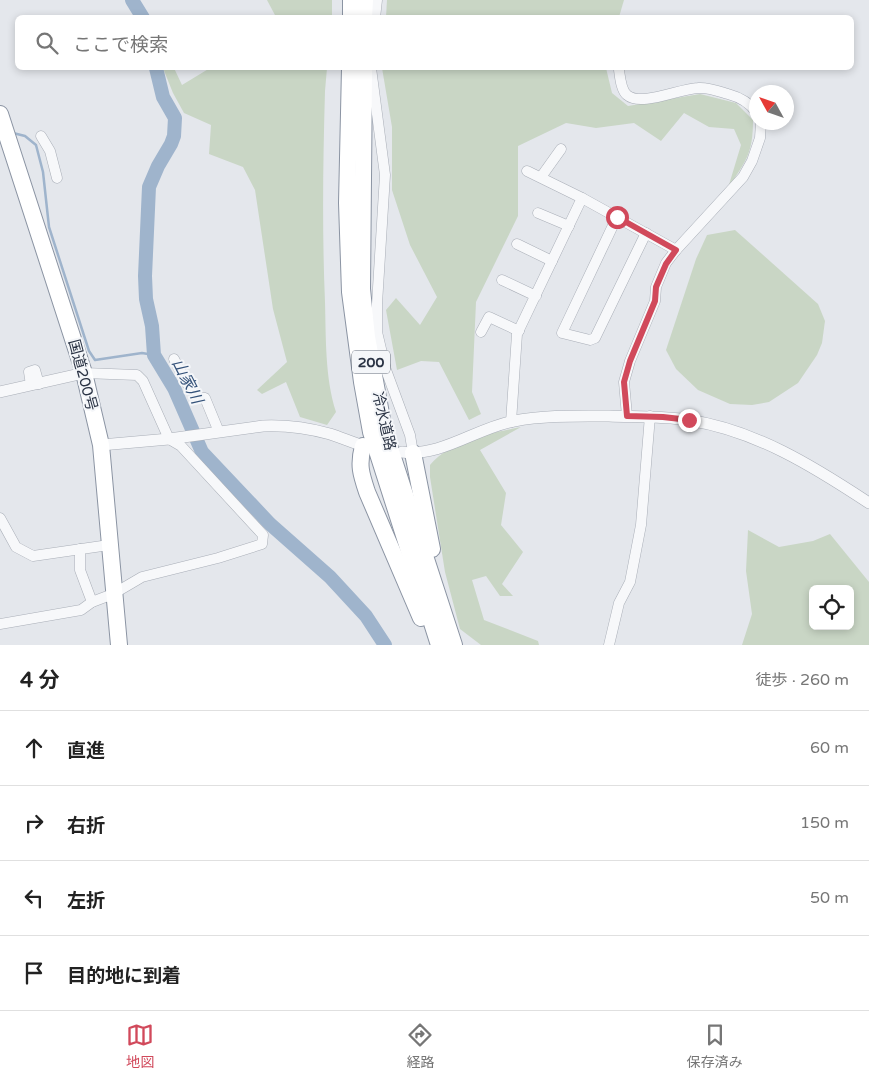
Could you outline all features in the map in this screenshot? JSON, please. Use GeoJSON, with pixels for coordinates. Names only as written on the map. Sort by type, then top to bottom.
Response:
{"type":"FeatureCollection","features":[{"type":"Feature","properties":{"kind":"highway"},"geometry":{"type":"LineString","coordinates":[[351,0],[351,15]]}},
{"type":"Feature","properties":{"kind":"highway"},"geometry":{"type":"LineString","coordinates":[[364,15],[365,0]]}},
{"type":"Feature","properties":{"kind":"highway","name":"冷水道路"},"geometry":{"type":"LineString","coordinates":[[350,70],[347,203],[350,292],[362,382],[371,432],[439,645]]}},
{"type":"Feature","properties":{"kind":"highway","name":"冷水道路"},"geometry":{"type":"LineString","coordinates":[[364,70],[362,270],[367,337],[384,430],[455,645]]}},
{"type":"Feature","properties":{"kind":"highway","name":"国道200号"},"geometry":{"type":"LineString","coordinates":[[0,114],[84,373],[101,445],[119,645]]}},
{"type":"Feature","properties":{"kind":"highway"},"geometry":{"type":"LineString","coordinates":[[366,446],[359,459],[360,471],[367,492],[398,560],[433,645]]}},
{"type":"Feature","properties":{"kind":"highway"},"geometry":{"type":"LineString","coordinates":[[407,452],[455,645]]}},
{"type":"Feature","properties":{"kind":"street"},"geometry":{"type":"LineString","coordinates":[[375,15],[376,0]]}},
{"type":"Feature","properties":{"kind":"street"},"geometry":{"type":"LineString","coordinates":[[371,70],[385,175],[377,332],[386,370],[410,435],[407,452],[443,447],[486,429],[533,418],[557,416],[650,416],[689,420],[722,427],[773,442],[869,503]]}},
{"type":"Feature","properties":{"kind":"street"},"geometry":{"type":"LineString","coordinates":[[619,70],[623,91],[636,100],[645,100],[672,92],[696,88],[710,88],[738,97],[749,103]]}},
{"type":"Feature","properties":{"kind":"street"},"geometry":{"type":"LineString","coordinates":[[627,416],[624,382],[630,361],[655,301],[656,287],[666,264],[676,250],[743,177],[752,161],[761,130]]}},
{"type":"Feature","properties":{"kind":"street"},"geometry":{"type":"LineString","coordinates":[[41,136],[50,151],[57,178]]}},
{"type":"Feature","properties":{"kind":"street"},"geometry":{"type":"LineString","coordinates":[[541,177],[561,149]]}},
{"type":"Feature","properties":{"kind":"street"},"geometry":{"type":"LineString","coordinates":[[527,170],[676,250]]}},
{"type":"Feature","properties":{"kind":"street"},"geometry":{"type":"LineString","coordinates":[[511,422],[518,334],[582,198]]}},
{"type":"Feature","properties":{"kind":"street"},"geometry":{"type":"LineString","coordinates":[[538,213],[569,226]]}},
{"type":"Feature","properties":{"kind":"street"},"geometry":{"type":"LineString","coordinates":[[617,217],[562,333],[590,340],[595,338],[646,233]]}},
{"type":"Feature","properties":{"kind":"street"},"geometry":{"type":"LineString","coordinates":[[516,244],[552,261]]}},
{"type":"Feature","properties":{"kind":"street"},"geometry":{"type":"LineString","coordinates":[[502,280],[536,296]]}},
{"type":"Feature","properties":{"kind":"street"},"geometry":{"type":"LineString","coordinates":[[482,332],[489,317],[519,331]]}},
{"type":"Feature","properties":{"kind":"street"},"geometry":{"type":"LineString","coordinates":[[174,359],[186,382],[197,397],[205,398],[219,432]]}},
{"type":"Feature","properties":{"kind":"street"},"geometry":{"type":"LineString","coordinates":[[0,392],[84,373],[136,374],[143,381],[181,446],[263,535],[262,544],[142,578],[114,594],[92,602],[82,610],[0,624]]}},
{"type":"Feature","properties":{"kind":"street"},"geometry":{"type":"LineString","coordinates":[[608,645],[620,603],[630,582],[641,525],[650,416]]}},
{"type":"Feature","properties":{"kind":"street"},"geometry":{"type":"LineString","coordinates":[[101,445],[175,438],[263,426],[300,428],[331,434],[366,446]]}},
{"type":"Feature","properties":{"kind":"street"},"geometry":{"type":"LineString","coordinates":[[0,518],[16,547],[33,556],[109,545]]}},
{"type":"Feature","properties":{"kind":"street"},"geometry":{"type":"LineString","coordinates":[[80,549],[80,570],[92,602]]}},
{"type":"Feature","properties":{"kind":"green space"},"geometry":{"type":"Polygon","coordinates":[[[267,0],[332,0],[332,15],[275,15],[267,0]]]}},
{"type":"Feature","properties":{"kind":"green space"},"geometry":{"type":"Polygon","coordinates":[[[387,0],[624,0],[620,15],[386,15],[387,0]]]}},
{"type":"Feature","properties":{"kind":"green space"},"geometry":{"type":"Polygon","coordinates":[[[164,70],[175,70],[182,85],[207,70],[327,70],[323,170],[324,276],[328,372],[336,412],[327,425],[300,417],[286,382],[262,394],[257,390],[287,362],[273,309],[255,190],[243,167],[209,154],[211,125],[184,113],[164,70]]]}},
{"type":"Feature","properties":{"kind":"green space"},"geometry":{"type":"Polygon","coordinates":[[[382,70],[606,70],[612,93],[628,106],[700,94],[736,103],[749,116],[749,130],[753,130],[750,149],[744,164],[728,188],[741,145],[734,129],[709,127],[684,113],[661,141],[634,123],[596,128],[566,123],[518,146],[518,216],[476,302],[472,392],[481,414],[469,420],[439,362],[421,361],[397,370],[386,310],[396,298],[420,325],[437,297],[410,245],[392,190],[392,127],[382,70]]]}},
{"type":"Feature","properties":{"kind":"green space"},"geometry":{"type":"Polygon","coordinates":[[[735,230],[818,304],[825,321],[822,343],[817,355],[798,383],[769,402],[752,405],[730,404],[698,390],[676,369],[666,350],[696,259],[707,235],[735,230]]]}},
{"type":"Feature","properties":{"kind":"green space"},"geometry":{"type":"Polygon","coordinates":[[[521,427],[480,450],[506,493],[501,525],[523,552],[502,584],[513,596],[500,596],[486,576],[472,580],[484,620],[538,641],[539,645],[481,645],[460,629],[445,572],[430,477],[430,465],[439,456],[460,443],[484,435],[521,427]]]}},
{"type":"Feature","properties":{"kind":"green space"},"geometry":{"type":"Polygon","coordinates":[[[748,530],[779,547],[813,541],[830,534],[869,582],[869,645],[742,645],[752,614],[746,571],[748,530]]]}},
{"type":"Feature","properties":{"kind":"waterway","name":"山家川"},"geometry":{"type":"LineString","coordinates":[[132,0],[141,15]]}},
{"type":"Feature","properties":{"kind":"waterway","name":"山家川"},"geometry":{"type":"LineString","coordinates":[[156,70],[163,97],[175,118],[174,136],[171,144],[158,166],[149,187],[145,276],[146,299],[152,326],[154,355],[174,388],[202,452],[270,524],[330,577],[366,616],[385,645]]}},
{"type":"Feature","properties":{"kind":"waterway"},"geometry":{"type":"LineString","coordinates":[[13,133],[25,136],[36,145],[43,172],[49,227],[89,351],[95,360],[142,353],[154,355]]}},
{"type":"Feature","properties":{"kind":"route"},"geometry":{"type":"LineString","coordinates":[[617,217],[676,250],[666,264],[656,287],[655,301],[641,334],[639,344],[630,361],[624,382],[627,416],[689,420]]}}]}
